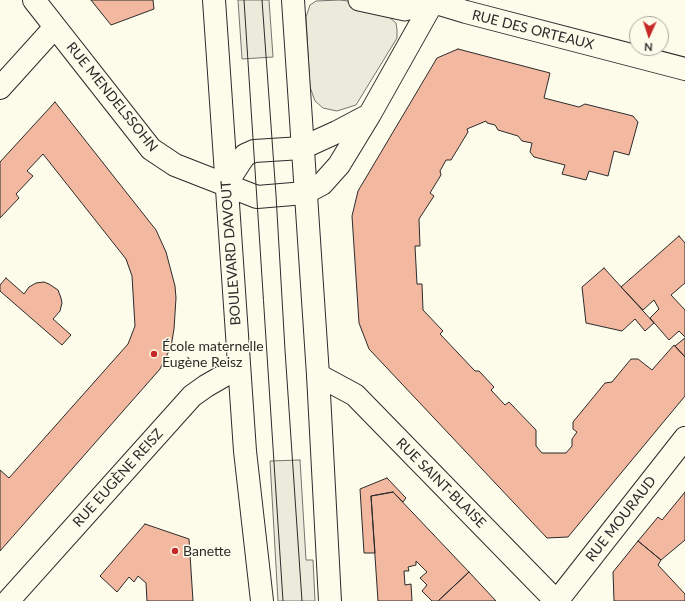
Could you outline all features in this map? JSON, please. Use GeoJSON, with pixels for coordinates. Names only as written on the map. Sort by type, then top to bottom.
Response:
{"type":"FeatureCollection","features":[{"type":"Feature","properties":{"kind":"street","name":"RUE MENDELSSOHN"},"geometry":{"type":"LineString","coordinates":[[34,0],[151,149],[175,165],[257,197],[305,193]]}},
{"type":"Feature","properties":{"kind":"street","name":"BOULEVARD DAVOUT"},"geometry":{"type":"LineString","coordinates":[[214,0],[248,485],[262,601]]}},
{"type":"Feature","properties":{"kind":"street"},"geometry":{"type":"LineString","coordinates":[[293,0],[318,375],[330,601]]}},
{"type":"Feature","properties":{"kind":"street"},"geometry":{"type":"LineString","coordinates":[[358,0],[405,10],[434,1]]}},
{"type":"Feature","properties":{"kind":"street"},"geometry":{"type":"LineString","coordinates":[[305,193],[322,184],[339,165],[370,114],[434,1]]}},
{"type":"Feature","properties":{"kind":"street","name":"RUE DES ORTEAUX"},"geometry":{"type":"LineString","coordinates":[[434,1],[466,12],[685,69]]}},
{"type":"Feature","properties":{"kind":"street"},"geometry":{"type":"LineString","coordinates":[[0,88],[55,27]]}},
{"type":"Feature","properties":{"kind":"street"},"geometry":{"type":"LineString","coordinates":[[226,184],[245,155],[254,151],[302,148],[337,132],[370,114]]}},
{"type":"Feature","properties":{"kind":"street","name":"RUE EUGÈNE REISZ"},"geometry":{"type":"LineString","coordinates":[[8,601],[192,396],[239,367]]}},
{"type":"Feature","properties":{"kind":"street","name":"RUE SAINT-BLAISE"},"geometry":{"type":"LineString","coordinates":[[318,375],[354,395],[557,601]]}},
{"type":"Feature","properties":{"kind":"street","name":"RUE MOURAUD"},"geometry":{"type":"LineString","coordinates":[[557,601],[685,438]]}},
{"type":"Feature","properties":{"kind":"shaded area"},"geometry":{"type":"Polygon","coordinates":[[[238,0],[269,0],[273,57],[242,59],[238,0]]]}},
{"type":"Feature","properties":{"kind":"shaded area"},"geometry":{"type":"Polygon","coordinates":[[[316,1],[348,1],[389,17],[396,23],[397,38],[356,105],[337,111],[323,108],[315,101],[310,87],[306,17],[310,5],[316,1]]]}},
{"type":"Feature","properties":{"kind":"shaded area"},"geometry":{"type":"Polygon","coordinates":[[[300,460],[306,560],[313,560],[315,601],[278,601],[270,461],[300,460]]]}},
{"type":"Feature","properties":{"kind":"building"},"geometry":{"type":"Polygon","coordinates":[[[91,0],[153,0],[154,9],[111,25],[91,0]]]}},
{"type":"Feature","properties":{"kind":"building"},"geometry":{"type":"Polygon","coordinates":[[[458,49],[550,73],[544,98],[579,107],[585,104],[633,116],[638,122],[629,155],[614,151],[608,176],[589,171],[586,180],[562,174],[565,165],[534,157],[530,152],[532,143],[522,141],[518,136],[498,130],[495,125],[487,123],[486,121],[467,129],[468,132],[451,160],[446,160],[440,171],[441,175],[430,193],[434,196],[419,219],[420,246],[415,246],[417,284],[422,284],[423,310],[443,331],[440,334],[475,371],[479,371],[494,387],[491,390],[505,405],[509,402],[536,430],[536,446],[542,453],[566,453],[572,446],[572,439],[577,432],[573,429],[573,422],[605,383],[612,382],[631,359],[638,359],[652,370],[674,345],[685,357],[685,396],[568,537],[547,538],[369,349],[359,323],[352,216],[358,191],[437,58],[458,49]]]}},
{"type":"Feature","properties":{"kind":"building"},"geometry":{"type":"Polygon","coordinates":[[[55,102],[156,230],[166,252],[175,286],[176,298],[174,329],[171,347],[160,369],[0,551],[0,470],[9,478],[128,344],[135,326],[132,276],[126,259],[43,154],[27,171],[33,176],[16,194],[19,198],[0,218],[0,162],[55,102]]]}},
{"type":"Feature","properties":{"kind":"building"},"geometry":{"type":"Polygon","coordinates":[[[679,236],[685,243],[685,283],[671,295],[685,310],[685,337],[679,331],[669,340],[650,318],[659,309],[654,300],[643,310],[621,287],[679,236]]]}},
{"type":"Feature","properties":{"kind":"building"},"geometry":{"type":"Polygon","coordinates":[[[604,268],[654,323],[645,331],[635,319],[622,331],[586,323],[582,287],[604,268]]]}},
{"type":"Feature","properties":{"kind":"building"},"geometry":{"type":"Polygon","coordinates":[[[6,278],[24,294],[29,287],[36,283],[44,282],[58,290],[62,303],[60,311],[53,319],[71,335],[62,345],[0,291],[0,285],[6,278]]]}},
{"type":"Feature","properties":{"kind":"building"},"geometry":{"type":"Polygon","coordinates":[[[685,338],[685,357],[675,346],[685,338]]]}},
{"type":"Feature","properties":{"kind":"building"},"geometry":{"type":"Polygon","coordinates":[[[387,478],[406,498],[403,502],[393,492],[371,496],[375,553],[364,553],[360,489],[387,478]]]}},
{"type":"Feature","properties":{"kind":"building"},"geometry":{"type":"Polygon","coordinates":[[[393,492],[469,572],[438,601],[432,601],[422,591],[427,585],[420,578],[427,572],[416,561],[416,565],[408,567],[409,571],[404,571],[405,585],[411,584],[412,601],[378,601],[371,496],[393,492]]]}},
{"type":"Feature","properties":{"kind":"building"},"geometry":{"type":"Polygon","coordinates":[[[685,492],[685,540],[661,560],[638,541],[658,517],[662,520],[685,492]]]}},
{"type":"Feature","properties":{"kind":"building"},"geometry":{"type":"Polygon","coordinates":[[[145,524],[189,539],[193,601],[147,601],[146,583],[138,576],[134,582],[129,577],[117,592],[100,576],[145,524]]]}},
{"type":"Feature","properties":{"kind":"building"},"geometry":{"type":"Polygon","coordinates":[[[638,541],[661,560],[658,565],[685,594],[685,601],[614,601],[613,572],[638,541]]]}},
{"type":"Feature","properties":{"kind":"building"},"geometry":{"type":"Polygon","coordinates":[[[469,572],[496,601],[438,601],[469,572]]]}},
{"type":"Feature","properties":{"kind":"tram line"},"geometry":{"type":"LineString","coordinates":[[244,0],[283,601]]}},
{"type":"Feature","properties":{"kind":"tram line"},"geometry":{"type":"LineString","coordinates":[[262,0],[302,601]]}},
{"type":"Feature","properties":{"kind":"place","name":"École maternelle Eugène Reisz"},"geometry":{"type":"Point","coordinates":[154,354]}},
{"type":"Feature","properties":{"kind":"place","name":"Banette"},"geometry":{"type":"Point","coordinates":[175,551]}}]}
